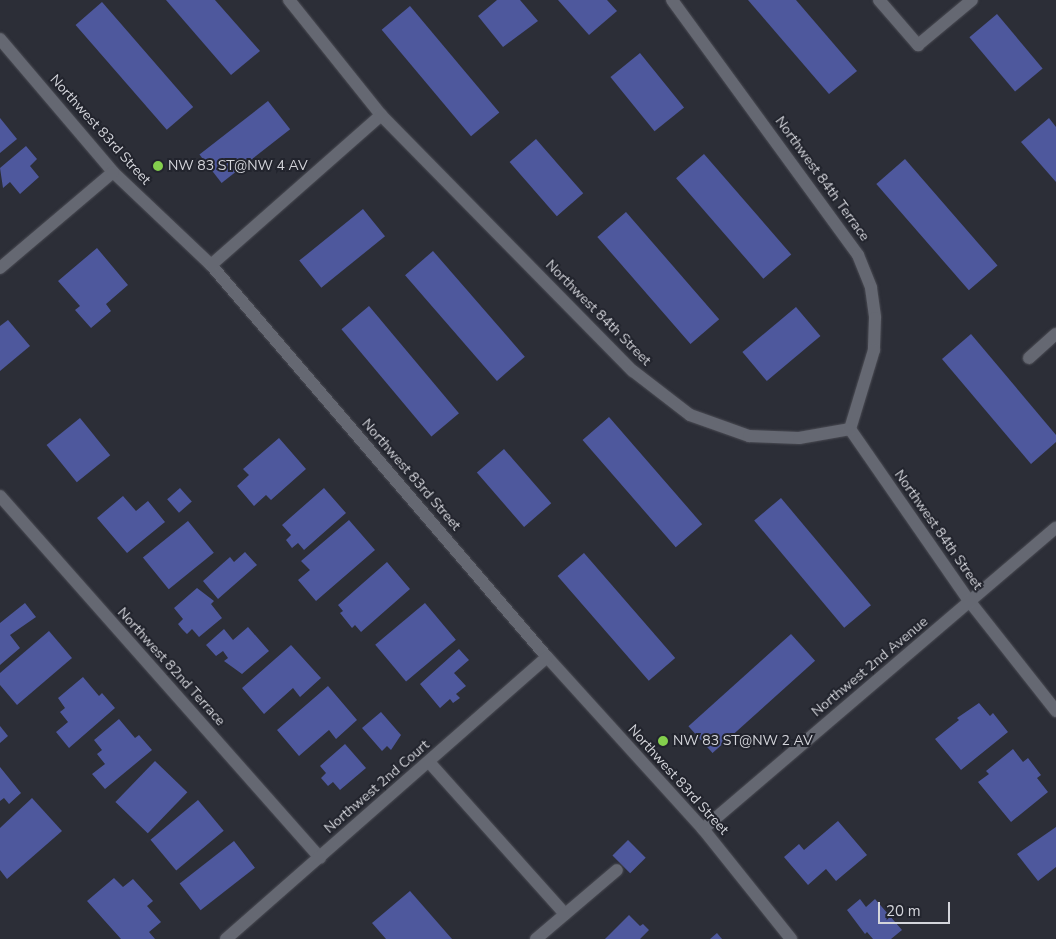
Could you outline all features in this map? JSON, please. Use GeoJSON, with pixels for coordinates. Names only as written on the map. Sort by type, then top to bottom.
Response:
{"type":"FeatureCollection","features":[{"type":"Feature","properties":{"kind":"street","name":"Northwest 84th Street"},"geometry":{"type":"LineString","coordinates":[[289,0],[381,115],[633,372],[690,415],[749,436],[799,438],[850,429],[970,602],[1056,711]]}},
{"type":"Feature","properties":{"kind":"street","name":"Northwest 84th Terrace"},"geometry":{"type":"LineString","coordinates":[[672,0],[858,255],[871,288],[876,318],[874,350],[850,429]]}},
{"type":"Feature","properties":{"kind":"street"},"geometry":{"type":"LineString","coordinates":[[879,0],[918,45],[972,0]]}},
{"type":"Feature","properties":{"kind":"street","name":"Northwest 83rd Street"},"geometry":{"type":"LineString","coordinates":[[0,39],[113,172],[211,265],[547,657],[703,829],[791,939]]}},
{"type":"Feature","properties":{"kind":"street"},"geometry":{"type":"LineString","coordinates":[[211,265],[381,115]]}},
{"type":"Feature","properties":{"kind":"street"},"geometry":{"type":"LineString","coordinates":[[0,268],[113,172]]}},
{"type":"Feature","properties":{"kind":"street"},"geometry":{"type":"LineString","coordinates":[[1029,358],[1056,334]]}},
{"type":"Feature","properties":{"kind":"street","name":"Northwest 82nd Terrace"},"geometry":{"type":"LineString","coordinates":[[0,496],[320,858]]}},
{"type":"Feature","properties":{"kind":"street","name":"Northwest 2nd Avenue"},"geometry":{"type":"LineString","coordinates":[[703,829],[1056,528]]}},
{"type":"Feature","properties":{"kind":"street","name":"Northwest 2nd Court"},"geometry":{"type":"LineString","coordinates":[[226,939],[547,657]]}},
{"type":"Feature","properties":{"kind":"street"},"geometry":{"type":"LineString","coordinates":[[429,762],[565,914]]}},
{"type":"Feature","properties":{"kind":"street"},"geometry":{"type":"LineString","coordinates":[[536,939],[617,870]]}},
{"type":"Feature","properties":{"kind":"building"},"geometry":{"type":"Polygon","coordinates":[[[166,0],[215,0],[260,51],[231,75],[166,0]]]}},
{"type":"Feature","properties":{"kind":"building"},"geometry":{"type":"Polygon","coordinates":[[[497,0],[520,0],[538,21],[503,47],[478,16],[497,0]]]}},
{"type":"Feature","properties":{"kind":"building"},"geometry":{"type":"Polygon","coordinates":[[[558,0],[607,0],[617,11],[589,35],[558,0]]]}},
{"type":"Feature","properties":{"kind":"building"},"geometry":{"type":"Polygon","coordinates":[[[748,0],[796,0],[857,71],[829,94],[748,0]]]}},
{"type":"Feature","properties":{"kind":"building"},"geometry":{"type":"Polygon","coordinates":[[[102,2],[193,107],[167,130],[76,25],[102,2]]]}},
{"type":"Feature","properties":{"kind":"building"},"geometry":{"type":"Polygon","coordinates":[[[410,6],[499,112],[471,136],[382,30],[410,6]]]}},
{"type":"Feature","properties":{"kind":"building"},"geometry":{"type":"Polygon","coordinates":[[[997,14],[1043,68],[1015,92],[969,37],[997,14]]]}},
{"type":"Feature","properties":{"kind":"building"},"geometry":{"type":"Polygon","coordinates":[[[640,53],[684,107],[655,131],[610,77],[640,53]]]}},
{"type":"Feature","properties":{"kind":"building"},"geometry":{"type":"Polygon","coordinates":[[[268,101],[290,129],[222,183],[199,155],[268,101]]]}},
{"type":"Feature","properties":{"kind":"building"},"geometry":{"type":"Polygon","coordinates":[[[0,118],[17,139],[0,153],[0,118]]]}},
{"type":"Feature","properties":{"kind":"building"},"geometry":{"type":"Polygon","coordinates":[[[1049,118],[1056,127],[1056,182],[1021,142],[1049,118]]]}},
{"type":"Feature","properties":{"kind":"building"},"geometry":{"type":"Polygon","coordinates":[[[536,139],[583,193],[557,216],[510,162],[536,139]]]}},
{"type":"Feature","properties":{"kind":"building"},"geometry":{"type":"Polygon","coordinates":[[[26,146],[37,159],[30,166],[39,177],[20,194],[10,182],[3,188],[0,168],[26,146]]]}},
{"type":"Feature","properties":{"kind":"building"},"geometry":{"type":"Polygon","coordinates":[[[704,154],[791,254],[763,279],[676,178],[704,154]]]}},
{"type":"Feature","properties":{"kind":"building"},"geometry":{"type":"Polygon","coordinates":[[[905,159],[998,265],[969,290],[876,184],[905,159]]]}},
{"type":"Feature","properties":{"kind":"building"},"geometry":{"type":"Polygon","coordinates":[[[363,209],[385,236],[321,288],[299,261],[363,209]]]}},
{"type":"Feature","properties":{"kind":"building"},"geometry":{"type":"Polygon","coordinates":[[[626,212],[719,319],[690,344],[597,237],[626,212]]]}},
{"type":"Feature","properties":{"kind":"building"},"geometry":{"type":"Polygon","coordinates":[[[97,248],[128,285],[106,304],[111,311],[91,328],[75,310],[80,306],[58,281],[97,248]]]}},
{"type":"Feature","properties":{"kind":"building"},"geometry":{"type":"Polygon","coordinates":[[[433,251],[525,357],[497,381],[405,275],[433,251]]]}},
{"type":"Feature","properties":{"kind":"building"},"geometry":{"type":"Polygon","coordinates":[[[369,306],[459,413],[431,436],[341,329],[369,306]]]}},
{"type":"Feature","properties":{"kind":"building"},"geometry":{"type":"Polygon","coordinates":[[[796,307],[820,336],[767,381],[742,352],[796,307]]]}},
{"type":"Feature","properties":{"kind":"building"},"geometry":{"type":"Polygon","coordinates":[[[8,320],[30,346],[0,371],[0,326],[8,320]]]}},
{"type":"Feature","properties":{"kind":"building"},"geometry":{"type":"Polygon","coordinates":[[[971,334],[1056,435],[1056,442],[1031,464],[942,359],[971,334]]]}},
{"type":"Feature","properties":{"kind":"building"},"geometry":{"type":"Polygon","coordinates":[[[609,417],[702,524],[676,547],[583,440],[609,417]]]}},
{"type":"Feature","properties":{"kind":"building"},"geometry":{"type":"Polygon","coordinates":[[[80,418],[110,455],[77,482],[47,445],[80,418]]]}},
{"type":"Feature","properties":{"kind":"building"},"geometry":{"type":"Polygon","coordinates":[[[279,438],[306,469],[271,500],[266,495],[254,506],[237,486],[249,475],[243,469],[279,438]]]}},
{"type":"Feature","properties":{"kind":"building"},"geometry":{"type":"Polygon","coordinates":[[[504,449],[551,503],[524,527],[477,473],[504,449]]]}},
{"type":"Feature","properties":{"kind":"building"},"geometry":{"type":"Polygon","coordinates":[[[180,488],[192,502],[179,513],[167,499],[180,488]]]}},
{"type":"Feature","properties":{"kind":"building"},"geometry":{"type":"Polygon","coordinates":[[[324,488],[346,513],[304,550],[298,543],[292,548],[286,540],[291,535],[282,525],[324,488]]]}},
{"type":"Feature","properties":{"kind":"building"},"geometry":{"type":"Polygon","coordinates":[[[123,496],[136,511],[148,501],[165,522],[127,553],[97,518],[123,496]]]}},
{"type":"Feature","properties":{"kind":"building"},"geometry":{"type":"Polygon","coordinates":[[[781,498],[871,605],[844,628],[754,520],[781,498]]]}},
{"type":"Feature","properties":{"kind":"building"},"geometry":{"type":"Polygon","coordinates":[[[349,520],[375,550],[316,601],[298,580],[310,570],[301,561],[349,520]]]}},
{"type":"Feature","properties":{"kind":"building"},"geometry":{"type":"Polygon","coordinates":[[[188,521],[214,553],[169,589],[143,558],[188,521]]]}},
{"type":"Feature","properties":{"kind":"building"},"geometry":{"type":"Polygon","coordinates":[[[245,552],[257,565],[218,599],[203,581],[230,557],[234,562],[245,552]]]}},
{"type":"Feature","properties":{"kind":"building"},"geometry":{"type":"Polygon","coordinates":[[[584,553],[675,658],[649,681],[558,576],[584,553]]]}},
{"type":"Feature","properties":{"kind":"building"},"geometry":{"type":"Polygon","coordinates":[[[387,562],[410,589],[361,632],[355,625],[352,628],[340,613],[343,611],[338,605],[387,562]]]}},
{"type":"Feature","properties":{"kind":"building"},"geometry":{"type":"Polygon","coordinates":[[[197,588],[214,601],[211,604],[222,618],[199,637],[192,629],[187,634],[182,629],[178,624],[183,619],[174,608],[197,588]]]}},
{"type":"Feature","properties":{"kind":"building"},"geometry":{"type":"Polygon","coordinates":[[[25,603],[36,617],[10,635],[20,648],[0,665],[0,623],[25,603]]]}},
{"type":"Feature","properties":{"kind":"building"},"geometry":{"type":"Polygon","coordinates":[[[425,603],[456,640],[406,682],[375,645],[425,603]]]}},
{"type":"Feature","properties":{"kind":"building"},"geometry":{"type":"Polygon","coordinates":[[[248,627],[269,651],[242,674],[224,661],[228,658],[223,651],[216,656],[206,645],[224,629],[233,640],[248,627]]]}},
{"type":"Feature","properties":{"kind":"building"},"geometry":{"type":"Polygon","coordinates":[[[49,631],[72,658],[17,705],[0,685],[0,673],[49,631]]]}},
{"type":"Feature","properties":{"kind":"building"},"geometry":{"type":"Polygon","coordinates":[[[791,634],[815,661],[713,753],[688,726],[791,634]]]}},
{"type":"Feature","properties":{"kind":"building"},"geometry":{"type":"Polygon","coordinates":[[[291,645],[321,678],[300,697],[293,688],[264,714],[242,688],[291,645]]]}},
{"type":"Feature","properties":{"kind":"building"},"geometry":{"type":"Polygon","coordinates":[[[459,649],[469,660],[454,673],[466,686],[456,694],[460,698],[453,703],[450,699],[440,708],[420,684],[459,649]]]}},
{"type":"Feature","properties":{"kind":"building"},"geometry":{"type":"Polygon","coordinates":[[[83,677],[99,696],[102,693],[115,708],[69,748],[56,732],[68,722],[60,712],[65,708],[58,698],[83,677]]]}},
{"type":"Feature","properties":{"kind":"building"},"geometry":{"type":"Polygon","coordinates":[[[328,686],[357,720],[336,739],[329,730],[299,756],[277,730],[328,686]]]}},
{"type":"Feature","properties":{"kind":"building"},"geometry":{"type":"Polygon","coordinates":[[[979,703],[990,716],[993,713],[1008,732],[961,770],[935,739],[959,720],[957,718],[979,703]]]}},
{"type":"Feature","properties":{"kind":"building"},"geometry":{"type":"Polygon","coordinates":[[[381,712],[401,735],[391,750],[387,746],[382,751],[362,728],[381,712]]]}},
{"type":"Feature","properties":{"kind":"building"},"geometry":{"type":"Polygon","coordinates":[[[119,719],[135,738],[139,735],[152,750],[105,789],[92,774],[105,764],[97,754],[102,750],[94,740],[119,719]]]}},
{"type":"Feature","properties":{"kind":"building"},"geometry":{"type":"Polygon","coordinates":[[[0,726],[8,736],[0,743],[0,726]]]}},
{"type":"Feature","properties":{"kind":"building"},"geometry":{"type":"Polygon","coordinates":[[[345,744],[366,768],[340,790],[333,782],[328,786],[321,778],[326,773],[320,766],[345,744]]]}},
{"type":"Feature","properties":{"kind":"building"},"geometry":{"type":"Polygon","coordinates":[[[1013,749],[1023,762],[1028,758],[1041,775],[1037,778],[1048,792],[1011,822],[978,782],[989,774],[986,771],[1013,749]]]}},
{"type":"Feature","properties":{"kind":"building"},"geometry":{"type":"Polygon","coordinates":[[[155,761],[187,792],[148,833],[115,802],[155,761]]]}},
{"type":"Feature","properties":{"kind":"building"},"geometry":{"type":"Polygon","coordinates":[[[0,767],[21,793],[9,804],[4,798],[0,801],[0,767]]]}},
{"type":"Feature","properties":{"kind":"building"},"geometry":{"type":"Polygon","coordinates":[[[32,798],[62,831],[7,879],[0,870],[0,828],[32,798]]]}},
{"type":"Feature","properties":{"kind":"building"},"geometry":{"type":"Polygon","coordinates":[[[198,800],[224,831],[176,870],[151,840],[198,800]]]}},
{"type":"Feature","properties":{"kind":"building"},"geometry":{"type":"Polygon","coordinates":[[[838,821],[867,855],[836,881],[826,869],[808,885],[784,857],[799,844],[804,850],[838,821]]]}},
{"type":"Feature","properties":{"kind":"building"},"geometry":{"type":"Polygon","coordinates":[[[1056,827],[1056,867],[1038,881],[1017,854],[1056,827]]]}},
{"type":"Feature","properties":{"kind":"building"},"geometry":{"type":"Polygon","coordinates":[[[628,840],[646,858],[630,873],[612,856],[628,840]]]}},
{"type":"Feature","properties":{"kind":"building"},"geometry":{"type":"Polygon","coordinates":[[[234,841],[255,868],[201,910],[180,883],[234,841]]]}},
{"type":"Feature","properties":{"kind":"building"},"geometry":{"type":"Polygon","coordinates":[[[114,878],[123,887],[133,879],[153,901],[147,906],[161,922],[149,932],[155,939],[121,939],[87,901],[114,878]]]}},
{"type":"Feature","properties":{"kind":"building"},"geometry":{"type":"Polygon","coordinates":[[[410,891],[452,939],[386,939],[372,923],[410,891]]]}},
{"type":"Feature","properties":{"kind":"building"},"geometry":{"type":"Polygon","coordinates":[[[860,899],[866,907],[875,899],[902,930],[891,939],[873,939],[867,932],[865,934],[847,910],[860,899]]]}},
{"type":"Feature","properties":{"kind":"building"},"geometry":{"type":"Polygon","coordinates":[[[629,915],[640,926],[643,924],[649,930],[640,939],[605,939],[629,915]]]}},
{"type":"Feature","properties":{"kind":"building"},"geometry":{"type":"Polygon","coordinates":[[[717,933],[722,939],[710,939],[717,933]]]}},
{"type":"Feature","properties":{"kind":"place","name":"NW 83 ST@NW 4 AV"},"geometry":{"type":"Point","coordinates":[158,166]}},
{"type":"Feature","properties":{"kind":"place","name":"NW 83 ST@NW 2 AV"},"geometry":{"type":"Point","coordinates":[663,741]}}]}
